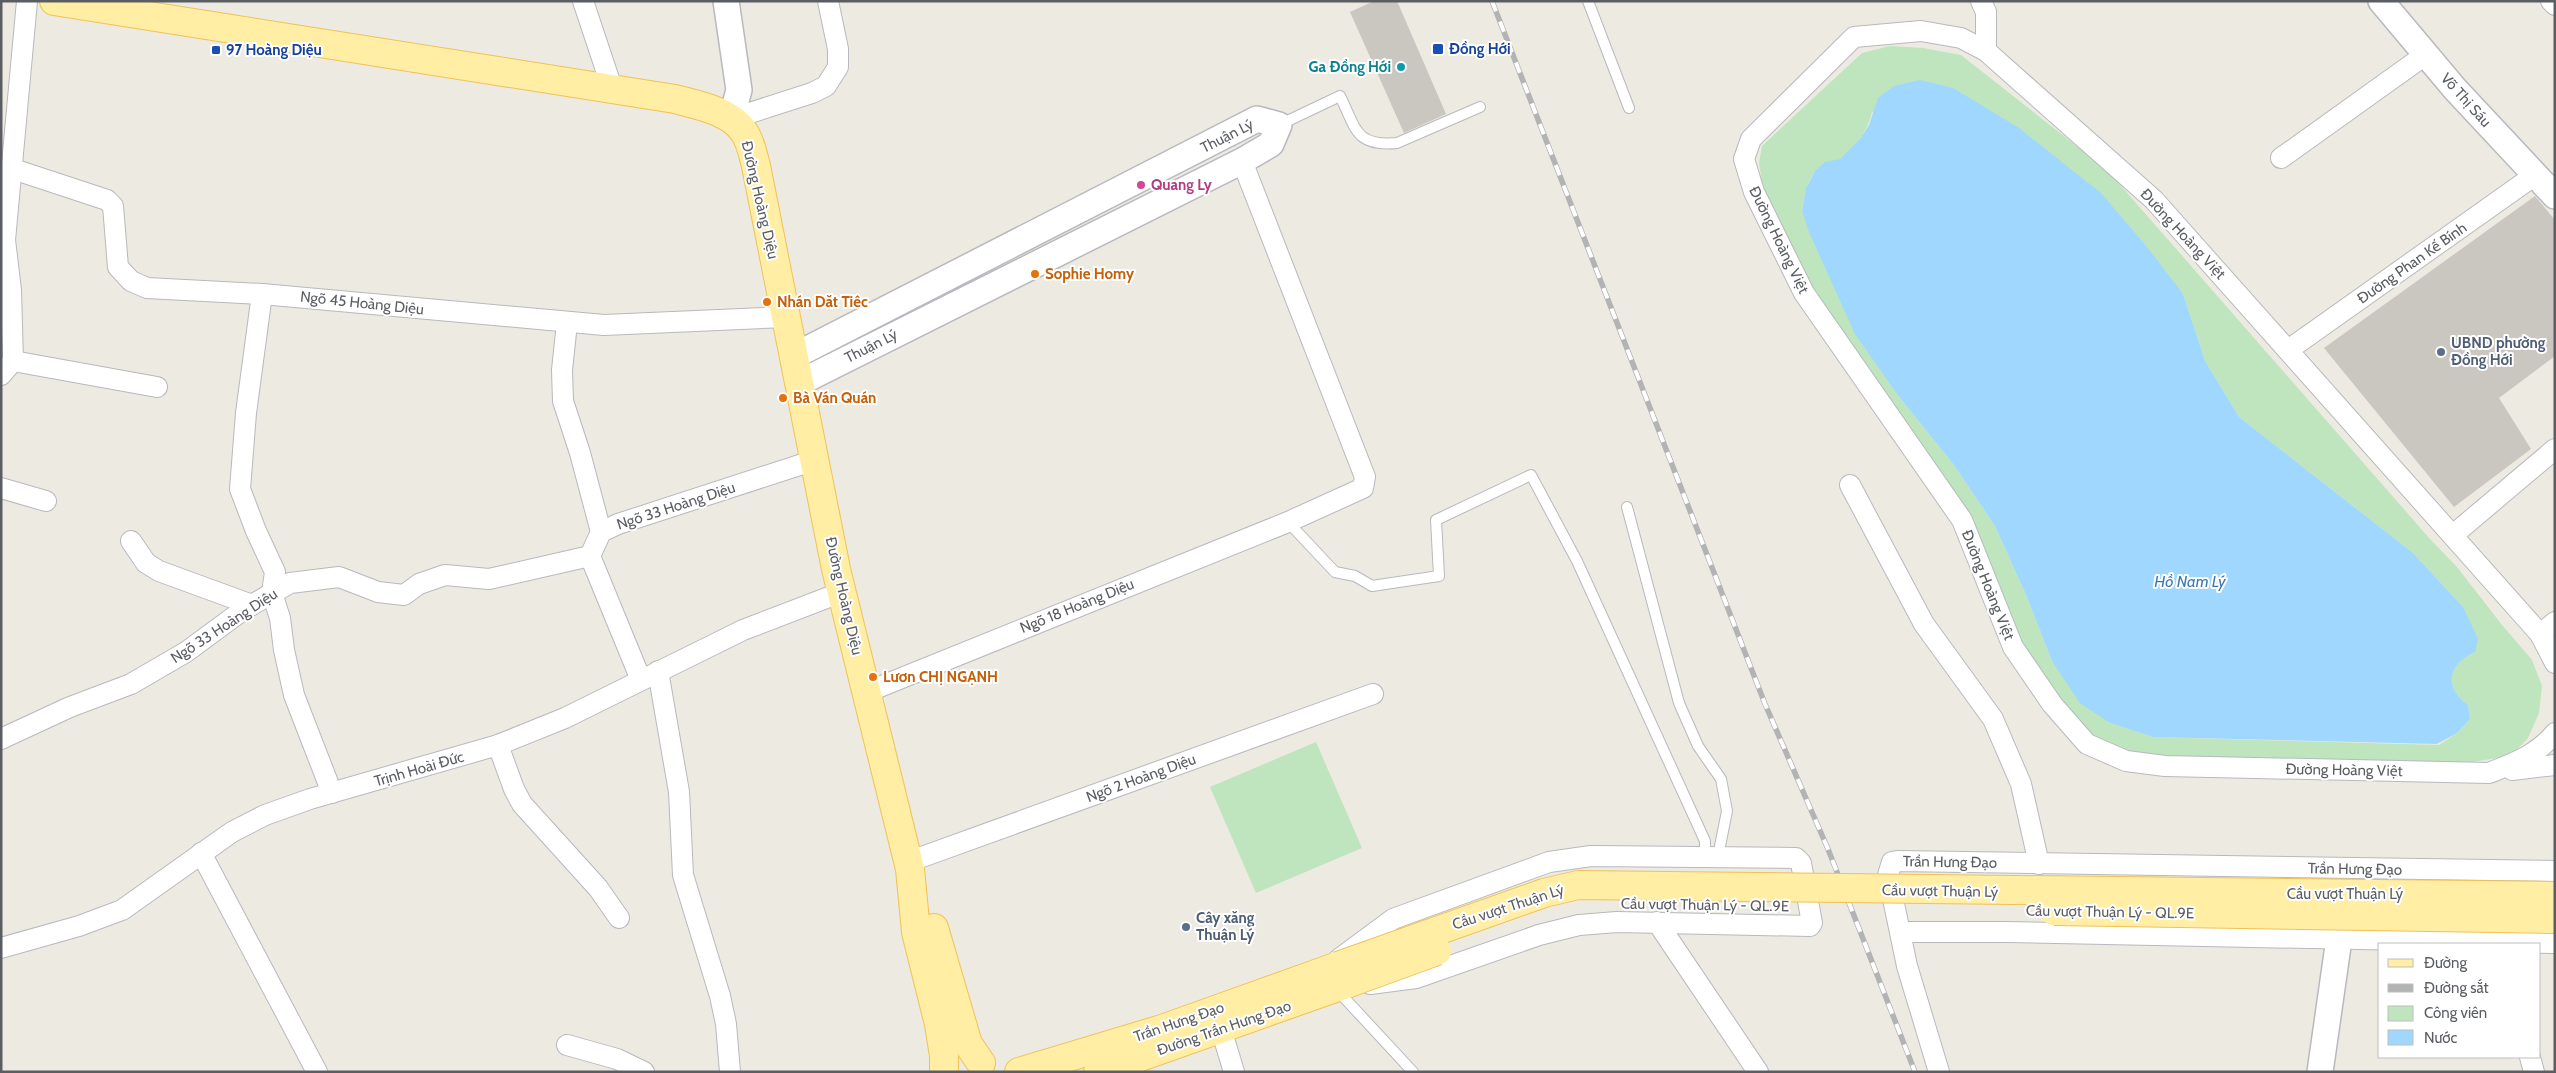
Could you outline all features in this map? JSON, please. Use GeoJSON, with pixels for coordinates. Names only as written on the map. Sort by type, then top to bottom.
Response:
{"type":"FeatureCollection","features":[{"type":"Feature","properties":{"kind":"main road"},"geometry":{"type":"LineString","coordinates":[[54,1],[95,5],[612,88],[675,99],[731,119]]}},
{"type":"Feature","properties":{"kind":"main road","name":"Đường Hoàng Diệu"},"geometry":{"type":"LineString","coordinates":[[731,119],[739,126],[749,142],[842,592],[909,865],[916,932],[939,1024],[944,1056],[944,1072]]}},
{"type":"Feature","properties":{"kind":"main road","name":"Đường Hoàng Diệu"},"geometry":{"type":"LineString","coordinates":[[909,865],[934,928],[968,1044],[991,1068]]}},
{"type":"Feature","properties":{"kind":"main road","name":"Cầu vượt Thuận Lý"},"geometry":{"type":"LineString","coordinates":[[1336,977],[1544,893],[1578,885],[2555,896]]}},
{"type":"Feature","properties":{"kind":"main road","name":"Cầu vượt Thuận Lý - QL.9E"},"geometry":{"type":"LineString","coordinates":[[1336,977],[1557,906],[1575,904],[2555,919]]}},
{"type":"Feature","properties":{"kind":"main road","name":"Đường Trần Hưng Đạo"},"geometry":{"type":"LineString","coordinates":[[1098,1072],[1221,1029],[1336,977]]}},
{"type":"Feature","properties":{"kind":"main road","name":"Trần Hưng Đạo"},"geometry":{"type":"LineString","coordinates":[[1019,1072],[1336,977]]}},
{"type":"Feature","properties":{"kind":"main road"},"geometry":{"type":"LineString","coordinates":[[948,1072],[963,1062],[991,1068]]}},
{"type":"Feature","properties":{"kind":"street"},"geometry":{"type":"LineString","coordinates":[[27,1],[19,103],[10,168],[5,240],[11,290],[7,368],[157,387]]}},
{"type":"Feature","properties":{"kind":"street"},"geometry":{"type":"LineString","coordinates":[[583,1],[612,88]]}},
{"type":"Feature","properties":{"kind":"street"},"geometry":{"type":"LineString","coordinates":[[726,1],[739,90],[731,119]]}},
{"type":"Feature","properties":{"kind":"street"},"geometry":{"type":"LineString","coordinates":[[731,119],[812,93],[826,86],[838,67],[838,49],[828,1]]}},
{"type":"Feature","properties":{"kind":"street"},"geometry":{"type":"LineString","coordinates":[[1981,1],[1986,12],[1986,51]]}},
{"type":"Feature","properties":{"kind":"street","name":"Võ Thị Sáu"},"geometry":{"type":"LineString","coordinates":[[2381,1],[2426,55],[2555,196]]}},
{"type":"Feature","properties":{"kind":"street"},"geometry":{"type":"LineString","coordinates":[[2551,1],[2555,5]]}},
{"type":"Feature","properties":{"kind":"street","name":"Đường Hoàng Việt"},"geometry":{"type":"LineString","coordinates":[[2555,662],[2547,628],[2453,535],[2154,200],[1986,51],[1961,38],[1921,31],[1854,37],[1751,139],[1744,160],[1754,192],[1804,293],[1962,520],[2013,646],[2052,704],[2087,744],[2126,762],[2165,766],[2489,773],[2526,758],[2547,743],[2555,733]]}},
{"type":"Feature","properties":{"kind":"street"},"geometry":{"type":"LineString","coordinates":[[2281,158],[2426,55]]}},
{"type":"Feature","properties":{"kind":"street","name":"Thuận Lý"},"geometry":{"type":"LineString","coordinates":[[794,356],[1257,119],[1279,124],[1271,144],[1242,160],[799,383]]}},
{"type":"Feature","properties":{"kind":"street","name":"Ngõ 18 Hoàng Diệu"},"geometry":{"type":"LineString","coordinates":[[867,692],[1288,522],[1363,488],[1365,477],[1242,160]]}},
{"type":"Feature","properties":{"kind":"street","name":"Ngõ 45 Hoàng Diệu"},"geometry":{"type":"LineString","coordinates":[[10,168],[107,200],[113,206],[118,267],[131,281],[147,288],[262,294],[604,325],[786,317]]}},
{"type":"Feature","properties":{"kind":"street","name":"Đường Phan Kế Bính"},"geometry":{"type":"LineString","coordinates":[[2288,350],[2536,175]]}},
{"type":"Feature","properties":{"kind":"street"},"geometry":{"type":"LineString","coordinates":[[262,294],[246,412],[240,489],[274,572],[272,593],[280,618],[284,650],[294,695],[332,793]]}},
{"type":"Feature","properties":{"kind":"street"},"geometry":{"type":"LineString","coordinates":[[567,322],[562,370],[563,402],[601,532]]}},
{"type":"Feature","properties":{"kind":"street"},"geometry":{"type":"LineString","coordinates":[[2453,535],[2555,449]]}},
{"type":"Feature","properties":{"kind":"street","name":"Ngõ 33 Hoàng Diệu"},"geometry":{"type":"LineString","coordinates":[[1,739],[70,708],[131,684],[186,652],[252,605],[290,583],[339,577],[378,592],[404,595],[419,584],[445,575],[489,579],[590,556],[601,532],[618,524],[815,460]]}},
{"type":"Feature","properties":{"kind":"street"},"geometry":{"type":"LineString","coordinates":[[1850,485],[1924,624],[1993,719],[2022,784],[2039,864]]}},
{"type":"Feature","properties":{"kind":"street"},"geometry":{"type":"LineString","coordinates":[[1,488],[46,501]]}},
{"type":"Feature","properties":{"kind":"street"},"geometry":{"type":"LineString","coordinates":[[131,541],[146,563],[158,571],[252,605]]}},
{"type":"Feature","properties":{"kind":"street"},"geometry":{"type":"LineString","coordinates":[[590,556],[649,675],[679,792],[682,875],[720,996],[726,1024],[730,1072]]}},
{"type":"Feature","properties":{"kind":"street","name":"Trịnh Hoài Đức"},"geometry":{"type":"LineString","coordinates":[[1,948],[80,926],[122,910],[232,832],[264,815],[332,793],[498,745],[565,718],[743,630],[842,592]]}},
{"type":"Feature","properties":{"kind":"street"},"geometry":{"type":"LineString","coordinates":[[2547,628],[2555,657]]}},
{"type":"Feature","properties":{"kind":"street","name":"Ngõ 2 Hoàng Diệu"},"geometry":{"type":"LineString","coordinates":[[909,865],[1373,694]]}},
{"type":"Feature","properties":{"kind":"street"},"geometry":{"type":"LineString","coordinates":[[498,745],[514,789],[522,804],[592,881],[619,918]]}},
{"type":"Feature","properties":{"kind":"street"},"geometry":{"type":"LineString","coordinates":[[2489,773],[2555,765]]}},
{"type":"Feature","properties":{"kind":"street"},"geometry":{"type":"LineString","coordinates":[[201,853],[317,1072]]}},
{"type":"Feature","properties":{"kind":"street"},"geometry":{"type":"LineString","coordinates":[[1591,856],[1712,856],[1800,860],[1812,924],[1617,922],[1579,925],[1539,935],[1416,978],[1336,977],[1393,919],[1549,862],[1591,856]]}},
{"type":"Feature","properties":{"kind":"street","name":"Trần Hưng Đạo"},"geometry":{"type":"LineString","coordinates":[[1901,932],[1888,875],[1892,862],[1897,860],[2039,864],[2555,871]]}},
{"type":"Feature","properties":{"kind":"street"},"geometry":{"type":"LineString","coordinates":[[1657,922],[1758,1072]]}},
{"type":"Feature","properties":{"kind":"street"},"geometry":{"type":"LineString","coordinates":[[1939,1072],[1907,966],[1901,932],[2469,943]]}},
{"type":"Feature","properties":{"kind":"street"},"geometry":{"type":"LineString","coordinates":[[2320,1072],[2339,939]]}},
{"type":"Feature","properties":{"kind":"street"},"geometry":{"type":"LineString","coordinates":[[2541,943],[2555,943]]}},
{"type":"Feature","properties":{"kind":"street"},"geometry":{"type":"LineString","coordinates":[[1221,1029],[1234,1072]]}},
{"type":"Feature","properties":{"kind":"street"},"geometry":{"type":"LineString","coordinates":[[567,1045],[617,1059],[644,1072]]}},
{"type":"Feature","properties":{"kind":"street"},"geometry":{"type":"LineString","coordinates":[[2530,1058],[2534,1072]]}},
{"type":"Feature","properties":{"kind":"lane"},"geometry":{"type":"LineString","coordinates":[[1588,1],[1629,108]]}},
{"type":"Feature","properties":{"kind":"lane"},"geometry":{"type":"LineString","coordinates":[[1279,124],[1340,96],[1361,138],[1368,142],[1386,144],[1396,143],[1480,106]]}},
{"type":"Feature","properties":{"kind":"lane"},"geometry":{"type":"LineString","coordinates":[[1288,522],[1335,572],[1355,576],[1372,586],[1439,576],[1436,520],[1531,475],[1577,561],[1712,856]]}},
{"type":"Feature","properties":{"kind":"lane"},"geometry":{"type":"LineString","coordinates":[[1627,507],[1679,703],[1698,746],[1721,780],[1727,811],[1712,856]]}},
{"type":"Feature","properties":{"kind":"lane"},"geometry":{"type":"LineString","coordinates":[[1336,977],[1413,1072]]}},
{"type":"Feature","properties":{"kind":"green space"},"geometry":{"type":"Polygon","coordinates":[[[1890,46],[1923,48],[1961,55],[2107,170],[2430,539],[2457,567],[2532,660],[2542,686],[2539,713],[2528,738],[2511,756],[2471,762],[2174,756],[2124,752],[2098,741],[2048,687],[2020,639],[1992,566],[1955,499],[1824,312],[1763,187],[1759,163],[1762,146],[1862,53],[1890,46]],[[1872,112],[1865,131],[1856,145],[1840,159],[1824,164],[1819,168],[1810,180],[1806,190],[1802,211],[1900,398],[1954,465],[1995,526],[2027,597],[2052,661],[2110,723],[2153,737],[2439,745],[2457,733],[2470,719],[2468,705],[2460,698],[2452,683],[2454,669],[2466,657],[2475,652],[2463,607],[2413,553],[2239,417],[2205,361],[2183,294],[1872,112]]]}},
{"type":"Feature","properties":{"kind":"green space"},"geometry":{"type":"Polygon","coordinates":[[[1316,742],[1362,848],[1256,893],[1210,787],[1316,742]]]}},
{"type":"Feature","properties":{"kind":"water","name":"Hồ Nam Lý"},"geometry":{"type":"Polygon","coordinates":[[[1920,80],[1953,88],[2019,128],[2101,193],[2147,247],[2183,294],[2205,361],[2239,417],[2413,553],[2463,607],[2478,639],[2475,652],[2459,663],[2454,669],[2452,676],[2455,691],[2468,705],[2470,719],[2457,733],[2437,744],[2153,737],[2110,723],[2080,703],[2052,661],[2027,597],[1995,526],[1954,465],[1900,398],[1855,334],[1809,232],[1802,211],[1806,188],[1815,171],[1825,162],[1840,159],[1860,139],[1869,125],[1878,98],[1894,86],[1920,80]]]}},
{"type":"Feature","properties":{"kind":"building","name":"Ga Đồng Hới"},"geometry":{"type":"Polygon","coordinates":[[[1374,1],[1397,1],[1446,114],[1404,133],[1350,12],[1374,1]]]}},
{"type":"Feature","properties":{"kind":"building","name":"UBND phường Đồng Hới"},"geometry":{"type":"Polygon","coordinates":[[[2535,196],[2555,220],[2555,356],[2499,398],[2531,449],[2454,507],[2324,348],[2535,196]]]}},
{"type":"Feature","properties":{"kind":"railway"},"geometry":{"type":"LineString","coordinates":[[1492,1],[1765,704],[1828,849],[1915,1072]]}},
{"type":"Feature","properties":{"kind":"place","name":"Đồng Hới"},"geometry":{"type":"Point","coordinates":[1438,49]}},
{"type":"Feature","properties":{"kind":"place","name":"97 Hoàng Diệu"},"geometry":{"type":"Point","coordinates":[216,50]}},
{"type":"Feature","properties":{"kind":"place","name":"Ga Đồng Hới"},"geometry":{"type":"Point","coordinates":[1401,67]}},
{"type":"Feature","properties":{"kind":"place","name":"Quang Ly"},"geometry":{"type":"Point","coordinates":[1141,185]}},
{"type":"Feature","properties":{"kind":"place","name":"Sophie Homy"},"geometry":{"type":"Point","coordinates":[1035,274]}},
{"type":"Feature","properties":{"kind":"place","name":"Nhán Dăt Tiêc"},"geometry":{"type":"Point","coordinates":[767,302]}},
{"type":"Feature","properties":{"kind":"place","name":"UBND phường Đồng Hới"},"geometry":{"type":"Point","coordinates":[2441,352]}},
{"type":"Feature","properties":{"kind":"place","name":"Bà Ván Quán"},"geometry":{"type":"Point","coordinates":[783,398]}},
{"type":"Feature","properties":{"kind":"place","name":"Lươn CHỊ NGẠNH"},"geometry":{"type":"Point","coordinates":[873,677]}},
{"type":"Feature","properties":{"kind":"place","name":"Cây xăng Thuận Lý"},"geometry":{"type":"Point","coordinates":[1186,927]}}]}
